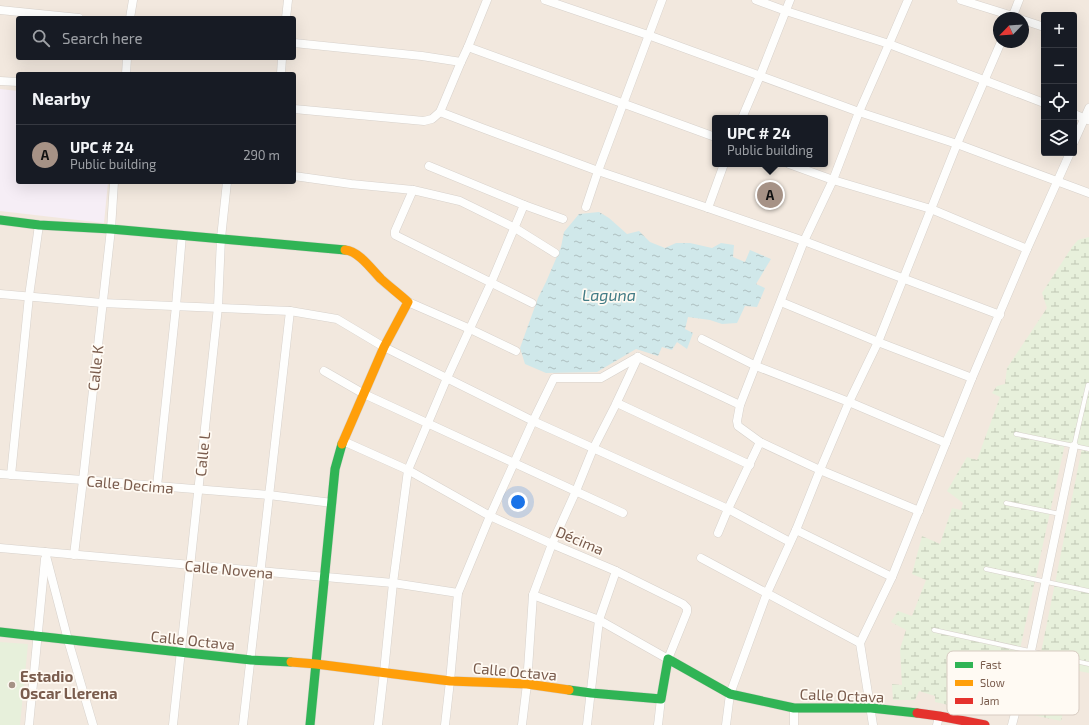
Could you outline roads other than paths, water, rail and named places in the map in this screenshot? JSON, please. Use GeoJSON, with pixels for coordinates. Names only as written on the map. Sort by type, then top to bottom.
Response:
{"type":"FeatureCollection","features":[{"type":"Feature","properties":{"kind":"street"},"geometry":{"type":"LineString","coordinates":[[130,16],[133,0]]}},
{"type":"Feature","properties":{"kind":"street"},"geometry":{"type":"LineString","coordinates":[[286,16],[288,0]]}},
{"type":"Feature","properties":{"kind":"street"},"geometry":{"type":"LineString","coordinates":[[296,109],[424,121],[432,119],[440,112],[487,0]]}},
{"type":"Feature","properties":{"kind":"street"},"geometry":{"type":"LineString","coordinates":[[545,0],[648,35],[859,112],[957,144],[1089,193]]}},
{"type":"Feature","properties":{"kind":"street"},"geometry":{"type":"LineString","coordinates":[[586,207],[662,0]]}},
{"type":"Feature","properties":{"kind":"street"},"geometry":{"type":"LineString","coordinates":[[756,0],[889,44],[1041,102]]}},
{"type":"Feature","properties":{"kind":"street"},"geometry":{"type":"LineString","coordinates":[[743,115],[790,0]]}},
{"type":"Feature","properties":{"kind":"street"},"geometry":{"type":"LineString","coordinates":[[908,0],[859,112],[832,180],[804,241],[740,405],[737,421],[738,426],[760,442],[820,470],[918,511]]}},
{"type":"Feature","properties":{"kind":"street"},"geometry":{"type":"LineString","coordinates":[[961,0],[998,12]]}},
{"type":"Feature","properties":{"kind":"street"},"geometry":{"type":"LineString","coordinates":[[1015,12],[1019,0]]}},
{"type":"Feature","properties":{"kind":"street"},"geometry":{"type":"LineString","coordinates":[[0,10],[59,16]]}},
{"type":"Feature","properties":{"kind":"street"},"geometry":{"type":"LineString","coordinates":[[1029,22],[1041,26]]}},
{"type":"Feature","properties":{"kind":"street"},"geometry":{"type":"LineString","coordinates":[[296,43],[422,56],[461,62]]}},
{"type":"Feature","properties":{"kind":"street"},"geometry":{"type":"LineString","coordinates":[[468,47],[712,136]]}},
{"type":"Feature","properties":{"kind":"street"},"geometry":{"type":"LineString","coordinates":[[726,725],[730,694],[767,593],[796,530],[849,402],[878,342],[957,144],[998,48]]}},
{"type":"Feature","properties":{"kind":"street"},"geometry":{"type":"LineString","coordinates":[[126,72],[127,60]]}},
{"type":"Feature","properties":{"kind":"street"},"geometry":{"type":"LineString","coordinates":[[281,72],[282,60]]}},
{"type":"Feature","properties":{"kind":"street"},"geometry":{"type":"LineString","coordinates":[[0,80],[16,82]]}},
{"type":"Feature","properties":{"kind":"street"},"geometry":{"type":"LineString","coordinates":[[1077,136],[1086,119],[1089,108]]}},
{"type":"Feature","properties":{"kind":"street"},"geometry":{"type":"LineString","coordinates":[[440,112],[598,171],[804,241],[1000,314]]}},
{"type":"Feature","properties":{"kind":"street"},"geometry":{"type":"LineString","coordinates":[[873,725],[860,642],[892,577],[972,378],[1069,156]]}},
{"type":"Feature","properties":{"kind":"street"},"geometry":{"type":"LineString","coordinates":[[429,166],[524,205],[563,219]]}},
{"type":"Feature","properties":{"kind":"street"},"geometry":{"type":"LineString","coordinates":[[708,208],[723,167]]}},
{"type":"Feature","properties":{"kind":"street"},"geometry":{"type":"LineString","coordinates":[[797,167],[832,180],[931,209],[1027,249]]}},
{"type":"Feature","properties":{"kind":"street"},"geometry":{"type":"LineString","coordinates":[[296,176],[351,184],[413,190],[460,201],[514,228],[556,253]]}},
{"type":"Feature","properties":{"kind":"street","name":"Calle K"},"geometry":{"type":"LineString","coordinates":[[74,554],[84,480],[111,229],[114,184]]}},
{"type":"Feature","properties":{"kind":"street","name":"Calle L"},"geometry":{"type":"LineString","coordinates":[[173,725],[218,307],[221,238],[228,184]]}},
{"type":"Feature","properties":{"kind":"street"},"geometry":{"type":"LineString","coordinates":[[413,190],[395,231],[395,235],[532,303]]}},
{"type":"Feature","properties":{"kind":"street"},"geometry":{"type":"LineString","coordinates":[[378,725],[392,583],[408,470],[524,205]]}},
{"type":"Feature","properties":{"kind":"street"},"geometry":{"type":"LineString","coordinates":[[0,220],[39,225],[111,229],[349,250],[360,257],[382,280],[408,302],[516,350]]}},
{"type":"Feature","properties":{"kind":"street"},"geometry":{"type":"LineString","coordinates":[[11,476],[29,296],[39,225]]}},
{"type":"Feature","properties":{"kind":"street"},"geometry":{"type":"LineString","coordinates":[[157,486],[182,235]]}},
{"type":"Feature","properties":{"kind":"street"},"geometry":{"type":"LineString","coordinates":[[0,294],[102,303],[290,311],[337,319],[384,347],[533,422],[728,509],[790,542]]}},
{"type":"Feature","properties":{"kind":"street"},"geometry":{"type":"LineString","coordinates":[[310,725],[335,469],[343,441],[384,347],[408,302]]}},
{"type":"Feature","properties":{"kind":"street"},"geometry":{"type":"LineString","coordinates":[[781,302],[878,342],[972,378]]}},
{"type":"Feature","properties":{"kind":"street"},"geometry":{"type":"LineString","coordinates":[[243,725],[290,311]]}},
{"type":"Feature","properties":{"kind":"street"},"geometry":{"type":"LineString","coordinates":[[702,339],[756,366],[849,402],[946,443]]}},
{"type":"Feature","properties":{"kind":"street"},"geometry":{"type":"LineString","coordinates":[[638,357],[740,405]]}},
{"type":"Feature","properties":{"kind":"street"},"geometry":{"type":"LineString","coordinates":[[522,725],[527,684],[533,594],[552,544],[576,492],[593,449],[617,403],[638,357]]}},
{"type":"Feature","properties":{"kind":"street"},"geometry":{"type":"LineString","coordinates":[[445,725],[458,593],[490,516],[554,378],[601,378],[638,357]]}},
{"type":"Feature","properties":{"kind":"street"},"geometry":{"type":"LineString","coordinates":[[324,371],[364,394],[427,424],[623,513]]}},
{"type":"Feature","properties":{"kind":"street"},"geometry":{"type":"LineString","coordinates":[[617,403],[750,466]]}},
{"type":"Feature","properties":{"kind":"street","name":"Décima"},"geometry":{"type":"LineString","coordinates":[[343,441],[408,470],[490,516],[616,571],[599,620],[587,725]]}},
{"type":"Feature","properties":{"kind":"street"},"geometry":{"type":"LineString","coordinates":[[718,533],[760,442]]}},
{"type":"Feature","properties":{"kind":"street"},"geometry":{"type":"LineString","coordinates":[[1031,651],[1074,446]]}},
{"type":"Feature","properties":{"kind":"street","name":"Calle Decima"},"geometry":{"type":"LineString","coordinates":[[0,474],[269,495],[332,503]]}},
{"type":"Feature","properties":{"kind":"street"},"geometry":{"type":"LineString","coordinates":[[796,530],[892,577]]}},
{"type":"Feature","properties":{"kind":"street","name":"Calle Novena"},"geometry":{"type":"LineString","coordinates":[[0,548],[392,583],[458,593]]}},
{"type":"Feature","properties":{"kind":"street"},"geometry":{"type":"LineString","coordinates":[[30,725],[45,552]]}},
{"type":"Feature","properties":{"kind":"street"},"geometry":{"type":"LineString","coordinates":[[45,552],[68,640],[94,725]]}},
{"type":"Feature","properties":{"kind":"street"},"geometry":{"type":"LineString","coordinates":[[701,558],[860,642]]}},
{"type":"Feature","properties":{"kind":"street"},"geometry":{"type":"LineString","coordinates":[[616,571],[683,604],[687,608],[687,612],[668,659],[658,725]]}},
{"type":"Feature","properties":{"kind":"street"},"geometry":{"type":"LineString","coordinates":[[533,594],[599,620],[668,659]]}},
{"type":"Feature","properties":{"kind":"street","name":"Calle Octava"},"geometry":{"type":"LineString","coordinates":[[0,632],[251,660],[316,664],[450,681],[527,684],[590,693],[661,699]]}},
{"type":"Feature","properties":{"kind":"street","name":"Calle Octava"},"geometry":{"type":"LineString","coordinates":[[668,659],[730,694],[794,708],[871,708],[938,721],[985,725]]}},
{"type":"Feature","properties":{"kind":"street"},"geometry":{"type":"LineString","coordinates":[[794,708],[794,725]]}},
{"type":"Feature","properties":{"kind":"street"},"geometry":{"type":"LineString","coordinates":[[1012,725],[1015,715]]}},
{"type":"Feature","properties":{"kind":"lane"},"geometry":{"type":"LineString","coordinates":[[1074,446],[1088,385]]}},
{"type":"Feature","properties":{"kind":"lane"},"geometry":{"type":"LineString","coordinates":[[1016,434],[1089,449]]}},
{"type":"Feature","properties":{"kind":"lane"},"geometry":{"type":"LineString","coordinates":[[1006,503],[1060,514]]}},
{"type":"Feature","properties":{"kind":"lane"},"geometry":{"type":"LineString","coordinates":[[986,569],[1089,591]]}},
{"type":"Feature","properties":{"kind":"lane"},"geometry":{"type":"LineString","coordinates":[[934,630],[1031,651]]}},
{"type":"Feature","properties":{"kind":"lane"},"geometry":{"type":"LineString","coordinates":[[1079,662],[1089,664]]}},
{"type":"Feature","properties":{"kind":"water","name":"Laguna"},"geometry":{"type":"Polygon","coordinates":[[[599,212],[609,218],[627,234],[639,231],[650,242],[665,248],[676,243],[690,243],[712,248],[721,243],[734,245],[733,257],[745,262],[750,250],[771,259],[756,284],[765,288],[757,307],[745,306],[737,323],[722,324],[710,320],[688,317],[685,329],[693,333],[687,349],[677,342],[672,350],[662,347],[658,356],[636,349],[597,372],[546,373],[525,364],[520,348],[538,298],[561,247],[564,232],[579,214],[599,212]]]}},
{"type":"Feature","properties":{"kind":"place","name":"UPC # 24"},"geometry":{"type":"Point","coordinates":[770,195]}},
{"type":"Feature","properties":{"kind":"place","name":"Estadio Oscar Llerena"},"geometry":{"type":"Point","coordinates":[12,685]}}]}
